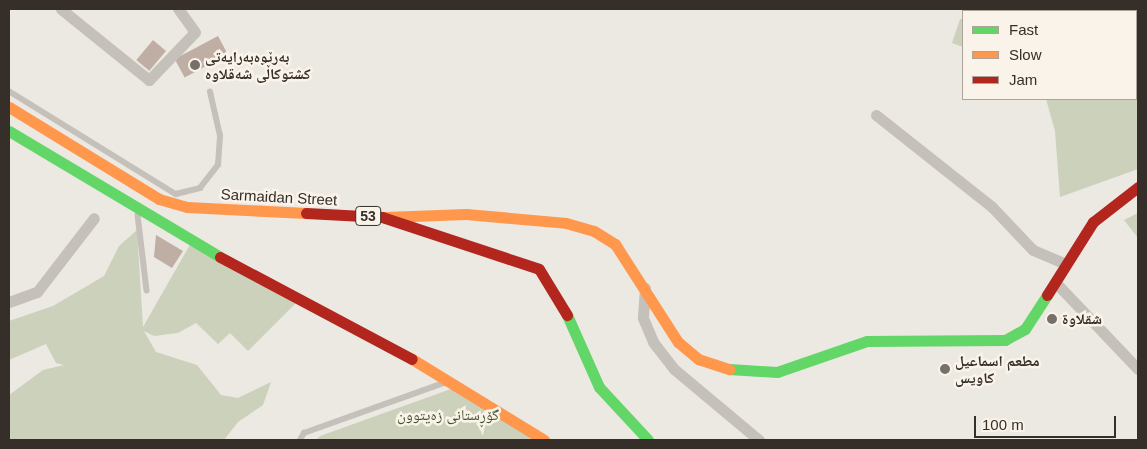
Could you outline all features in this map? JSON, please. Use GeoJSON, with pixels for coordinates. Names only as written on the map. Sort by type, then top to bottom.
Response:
{"type":"FeatureCollection","features":[{"type":"Feature","properties":{"kind":"main road","name":"Sarmaidan Street"},"geometry":{"type":"LineString","coordinates":[[9,107],[159,200],[187,207],[382,217],[446,234],[539,268],[558,295],[599,387],[648,440]]}},
{"type":"Feature","properties":{"kind":"main road"},"geometry":{"type":"LineString","coordinates":[[9,131],[138,211],[449,381],[544,440]]}},
{"type":"Feature","properties":{"kind":"main road"},"geometry":{"type":"LineString","coordinates":[[382,217],[466,214],[566,223],[594,231],[615,244],[678,342],[698,359],[735,371],[777,372],[867,341],[1005,340],[1026,329],[1056,282],[1063,263],[1108,206],[1138,187]]}},
{"type":"Feature","properties":{"kind":"main road"},"geometry":{"type":"LineString","coordinates":[[446,234],[466,214]]}},
{"type":"Feature","properties":{"kind":"street"},"geometry":{"type":"LineString","coordinates":[[61,9],[149,80],[195,32],[178,9]]}},
{"type":"Feature","properties":{"kind":"street"},"geometry":{"type":"LineString","coordinates":[[876,115],[992,207],[1033,250],[1063,263]]}},
{"type":"Feature","properties":{"kind":"street"},"geometry":{"type":"LineString","coordinates":[[9,302],[37,292],[94,218]]}},
{"type":"Feature","properties":{"kind":"street"},"geometry":{"type":"LineString","coordinates":[[1056,282],[1138,369]]}},
{"type":"Feature","properties":{"kind":"street"},"geometry":{"type":"LineString","coordinates":[[645,288],[643,318],[653,342],[674,369],[759,440]]}},
{"type":"Feature","properties":{"kind":"lane"},"geometry":{"type":"LineString","coordinates":[[9,91],[176,194],[200,188],[218,165],[220,136],[210,92]]}},
{"type":"Feature","properties":{"kind":"lane"},"geometry":{"type":"LineString","coordinates":[[138,211],[147,290]]}},
{"type":"Feature","properties":{"kind":"lane"},"geometry":{"type":"LineString","coordinates":[[300,440],[304,433],[449,381]]}},
{"type":"Feature","properties":{"kind":"green space"},"geometry":{"type":"Polygon","coordinates":[[[1138,9],[1138,169],[1060,197],[1055,131],[1046,100],[1137,100],[1137,10],[1016,10],[1138,9]]]}},
{"type":"Feature","properties":{"kind":"green space"},"geometry":{"type":"Polygon","coordinates":[[[960,19],[962,19],[962,47],[952,43],[960,19]]]}},
{"type":"Feature","properties":{"kind":"green space"},"geometry":{"type":"Polygon","coordinates":[[[1138,213],[1138,238],[1124,220],[1138,213]]]}},
{"type":"Feature","properties":{"kind":"green space"},"geometry":{"type":"Polygon","coordinates":[[[137,230],[143,327],[191,243],[297,302],[248,351],[230,333],[218,344],[196,323],[178,333],[154,336],[144,331],[156,352],[197,365],[221,395],[238,398],[271,382],[263,405],[238,422],[224,440],[9,440],[9,395],[43,370],[64,365],[56,363],[46,344],[9,360],[9,321],[53,306],[104,276],[119,246],[137,230]]]}},
{"type":"Feature","properties":{"kind":"green space","name":"گۆڕستانی زەیتوون"},"geometry":{"type":"Polygon","coordinates":[[[451,389],[540,440],[316,440],[320,436],[451,389]]]}},
{"type":"Feature","properties":{"kind":"building"},"geometry":{"type":"Polygon","coordinates":[[[218,36],[228,55],[185,78],[175,59],[218,36]]]}},
{"type":"Feature","properties":{"kind":"building"},"geometry":{"type":"Polygon","coordinates":[[[153,40],[166,51],[149,71],[136,60],[153,40]]]}},
{"type":"Feature","properties":{"kind":"building"},"geometry":{"type":"Polygon","coordinates":[[[156,235],[183,251],[172,268],[154,257],[156,235]]]}},
{"type":"Feature","properties":{"kind":"traffic: fast"},"geometry":{"type":"LineString","coordinates":[[9,131],[220,257]]}},
{"type":"Feature","properties":{"kind":"traffic: fast"},"geometry":{"type":"LineString","coordinates":[[729,369],[777,372],[867,341],[1005,340],[1025,329],[1047,295]]}},
{"type":"Feature","properties":{"kind":"traffic: fast"},"geometry":{"type":"LineString","coordinates":[[567,315],[599,387],[648,440]]}},
{"type":"Feature","properties":{"kind":"traffic: slow"},"geometry":{"type":"LineString","coordinates":[[9,107],[159,199],[187,207],[306,213]]}},
{"type":"Feature","properties":{"kind":"traffic: slow"},"geometry":{"type":"LineString","coordinates":[[385,217],[466,214],[566,223],[594,231],[615,244],[678,342],[698,359],[729,369]]}},
{"type":"Feature","properties":{"kind":"traffic: slow"},"geometry":{"type":"LineString","coordinates":[[412,359],[544,440]]}},
{"type":"Feature","properties":{"kind":"traffic: jam"},"geometry":{"type":"LineString","coordinates":[[1047,295],[1093,222],[1138,187]]}},
{"type":"Feature","properties":{"kind":"traffic: jam"},"geometry":{"type":"LineString","coordinates":[[306,213],[382,217],[539,269],[567,315]]}},
{"type":"Feature","properties":{"kind":"traffic: jam"},"geometry":{"type":"LineString","coordinates":[[220,257],[412,359]]}},
{"type":"Feature","properties":{"kind":"place","name":"بەڕێوەبەرایەتی کشتوکاڵی شەقلاوە"},"geometry":{"type":"Point","coordinates":[195,65]}},
{"type":"Feature","properties":{"kind":"place","name":"شقلاوة"},"geometry":{"type":"Point","coordinates":[1052,319]}},
{"type":"Feature","properties":{"kind":"place","name":"مطعم اسماعیل کاویس"},"geometry":{"type":"Point","coordinates":[945,369]}}]}
